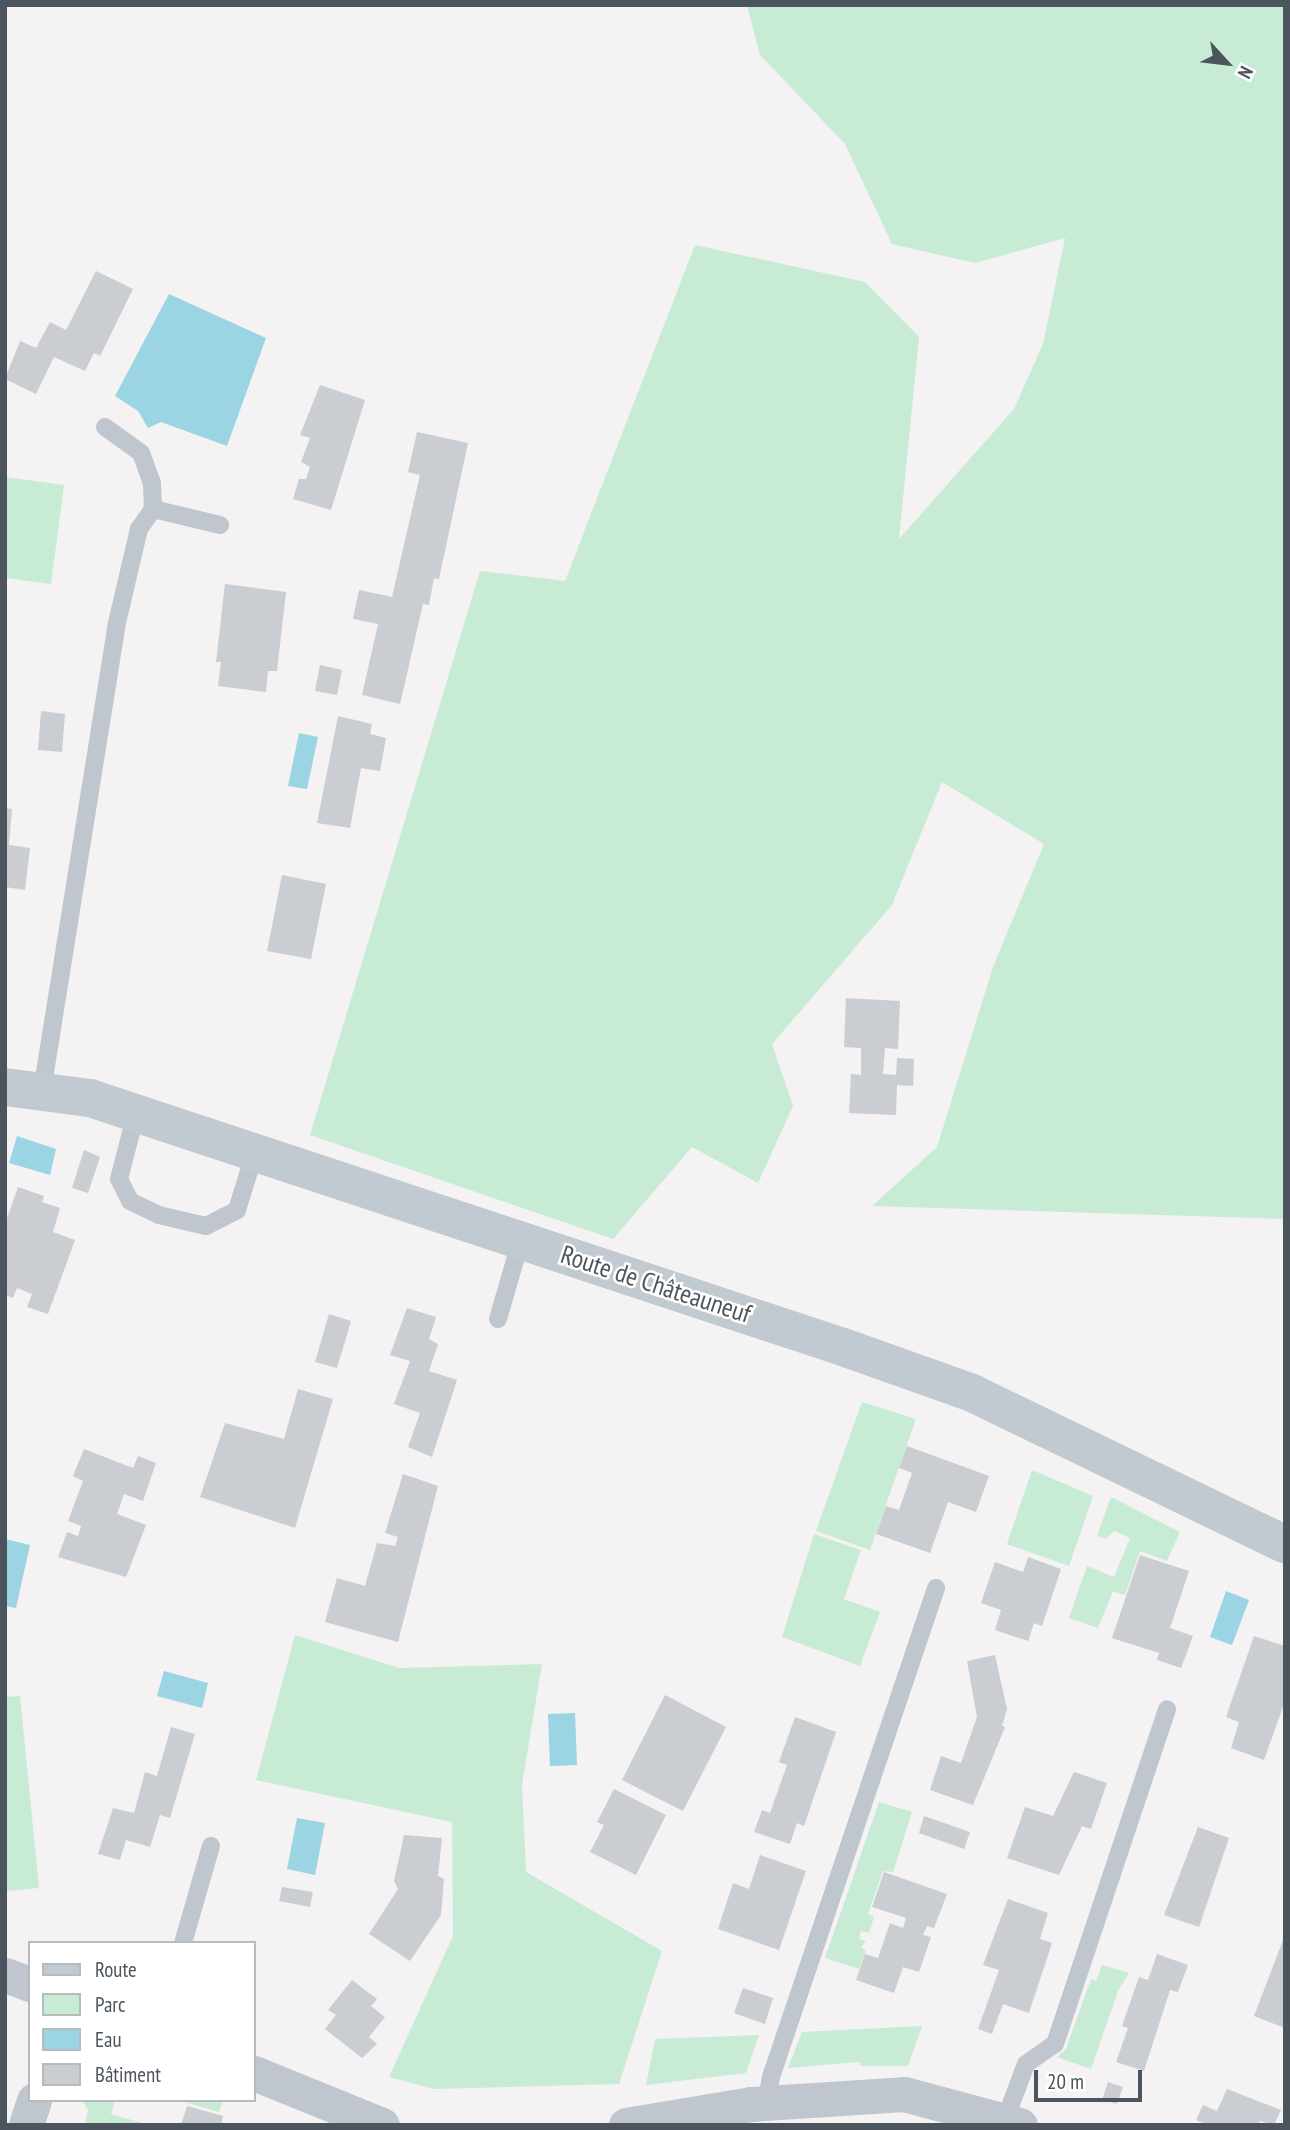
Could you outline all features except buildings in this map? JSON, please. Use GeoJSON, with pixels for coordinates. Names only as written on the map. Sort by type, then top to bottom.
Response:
{"type":"FeatureCollection","features":[{"type":"Feature","properties":{"kind":"main road","name":"Route de Châteauneuf"},"geometry":{"type":"LineString","coordinates":[[23,1089],[90,1098],[972,1393],[1285,1544]]}},
{"type":"Feature","properties":{"kind":"street"},"geometry":{"type":"LineString","coordinates":[[5,1975],[28,1983]]}},
{"type":"Feature","properties":{"kind":"street"},"geometry":{"type":"LineString","coordinates":[[256,2074],[368,2123]]}},
{"type":"Feature","properties":{"kind":"street"},"geometry":{"type":"LineString","coordinates":[[626,2125],[766,2103],[904,2094],[1009,2123]]}},
{"type":"Feature","properties":{"kind":"street"},"geometry":{"type":"LineString","coordinates":[[26,2125],[33,2102]]}},
{"type":"Feature","properties":{"kind":"lane"},"geometry":{"type":"LineString","coordinates":[[23,1089],[126,573],[139,529],[153,509],[152,483],[141,453],[105,427]]}},
{"type":"Feature","properties":{"kind":"lane"},"geometry":{"type":"LineString","coordinates":[[153,509],[220,525]]}},
{"type":"Feature","properties":{"kind":"lane"},"geometry":{"type":"LineString","coordinates":[[136,1113],[119,1179],[130,1201],[159,1215],[206,1226],[237,1210],[256,1152]]}},
{"type":"Feature","properties":{"kind":"lane"},"geometry":{"type":"LineString","coordinates":[[498,1320],[521,1240]]}},
{"type":"Feature","properties":{"kind":"lane"},"geometry":{"type":"LineString","coordinates":[[766,2103],[771,2077],[936,1588]]}},
{"type":"Feature","properties":{"kind":"lane"},"geometry":{"type":"LineString","coordinates":[[1009,2123],[1026,2064],[1055,2043],[1167,1709]]}},
{"type":"Feature","properties":{"kind":"lane"},"geometry":{"type":"LineString","coordinates":[[184,1941],[211,1846]]}},
{"type":"Feature","properties":{"kind":"green space"},"geometry":{"type":"Polygon","coordinates":[[[747,5],[1285,5],[1285,1219],[872,1206],[937,1147],[993,967],[1044,844],[942,782],[892,905],[772,1044],[793,1106],[758,1183],[692,1147],[613,1239],[310,1135],[480,571],[565,581],[695,245],[865,282],[919,337],[899,539],[1014,409],[1043,344],[1065,238],[975,263],[892,244],[845,144],[760,55],[747,5]]]}},
{"type":"Feature","properties":{"kind":"green space"},"geometry":{"type":"Polygon","coordinates":[[[5,477],[64,485],[51,584],[5,578],[5,477]]]}},
{"type":"Feature","properties":{"kind":"green space"},"geometry":{"type":"Polygon","coordinates":[[[862,1402],[916,1419],[870,1550],[816,1531],[862,1402]]]}},
{"type":"Feature","properties":{"kind":"green space"},"geometry":{"type":"Polygon","coordinates":[[[1032,1470],[1093,1496],[1069,1566],[1007,1544],[1032,1470]]]}},
{"type":"Feature","properties":{"kind":"green space"},"geometry":{"type":"Polygon","coordinates":[[[1111,1497],[1180,1532],[1167,1561],[1140,1551],[1125,1595],[1113,1591],[1098,1628],[1069,1618],[1087,1566],[1114,1577],[1130,1538],[1114,1531],[1106,1539],[1097,1536],[1111,1497]]]}},
{"type":"Feature","properties":{"kind":"green space"},"geometry":{"type":"Polygon","coordinates":[[[814,1534],[861,1550],[844,1599],[880,1612],[860,1666],[782,1637],[814,1534]]]}},
{"type":"Feature","properties":{"kind":"green space"},"geometry":{"type":"Polygon","coordinates":[[[295,1635],[399,1668],[542,1664],[522,1785],[526,1872],[662,1951],[619,2084],[434,2089],[389,2077],[453,1936],[452,1822],[256,1780],[295,1635]]]}},
{"type":"Feature","properties":{"kind":"green space"},"geometry":{"type":"Polygon","coordinates":[[[20,1696],[39,1888],[5,1891],[5,1697],[20,1696]]]}},
{"type":"Feature","properties":{"kind":"green space"},"geometry":{"type":"Polygon","coordinates":[[[879,1802],[912,1812],[893,1872],[883,1871],[868,1914],[874,1917],[869,1933],[861,1931],[859,1939],[866,1941],[861,1947],[866,1951],[859,1969],[825,1958],[879,1802]]]}},
{"type":"Feature","properties":{"kind":"green space"},"geometry":{"type":"Polygon","coordinates":[[[1102,1965],[1129,1973],[1118,1991],[1091,2069],[1057,2057],[1066,2049],[1091,1979],[1096,1981],[1102,1965]]]}},
{"type":"Feature","properties":{"kind":"green space"},"geometry":{"type":"Polygon","coordinates":[[[922,2026],[908,2066],[862,2066],[858,2062],[788,2068],[802,2032],[922,2026]]]}},
{"type":"Feature","properties":{"kind":"green space"},"geometry":{"type":"Polygon","coordinates":[[[759,2035],[746,2073],[646,2085],[655,2039],[759,2035]]]}},
{"type":"Feature","properties":{"kind":"green space"},"geometry":{"type":"Polygon","coordinates":[[[83,2102],[114,2102],[111,2114],[149,2125],[85,2125],[88,2110],[83,2102]]]}},
{"type":"Feature","properties":{"kind":"green space"},"geometry":{"type":"Polygon","coordinates":[[[185,2102],[222,2102],[219,2112],[185,2102]]]}},
{"type":"Feature","properties":{"kind":"water"},"geometry":{"type":"Polygon","coordinates":[[[169,294],[266,338],[227,446],[161,422],[148,428],[138,411],[115,396],[169,294]]]}},
{"type":"Feature","properties":{"kind":"water"},"geometry":{"type":"Polygon","coordinates":[[[299,733],[318,737],[307,789],[288,786],[299,733]]]}},
{"type":"Feature","properties":{"kind":"water"},"geometry":{"type":"Polygon","coordinates":[[[17,1136],[56,1149],[50,1175],[9,1163],[17,1136]]]}},
{"type":"Feature","properties":{"kind":"water"},"geometry":{"type":"Polygon","coordinates":[[[5,1539],[30,1545],[16,1608],[5,1606],[5,1539]]]}},
{"type":"Feature","properties":{"kind":"water"},"geometry":{"type":"Polygon","coordinates":[[[1226,1591],[1249,1600],[1232,1645],[1210,1637],[1226,1591]]]}},
{"type":"Feature","properties":{"kind":"water"},"geometry":{"type":"Polygon","coordinates":[[[164,1671],[208,1683],[202,1708],[157,1696],[164,1671]]]}},
{"type":"Feature","properties":{"kind":"water"},"geometry":{"type":"Polygon","coordinates":[[[575,1713],[577,1765],[550,1766],[548,1714],[575,1713]]]}},
{"type":"Feature","properties":{"kind":"water"},"geometry":{"type":"Polygon","coordinates":[[[297,1818],[325,1823],[315,1875],[287,1869],[297,1818]]]}}]}
